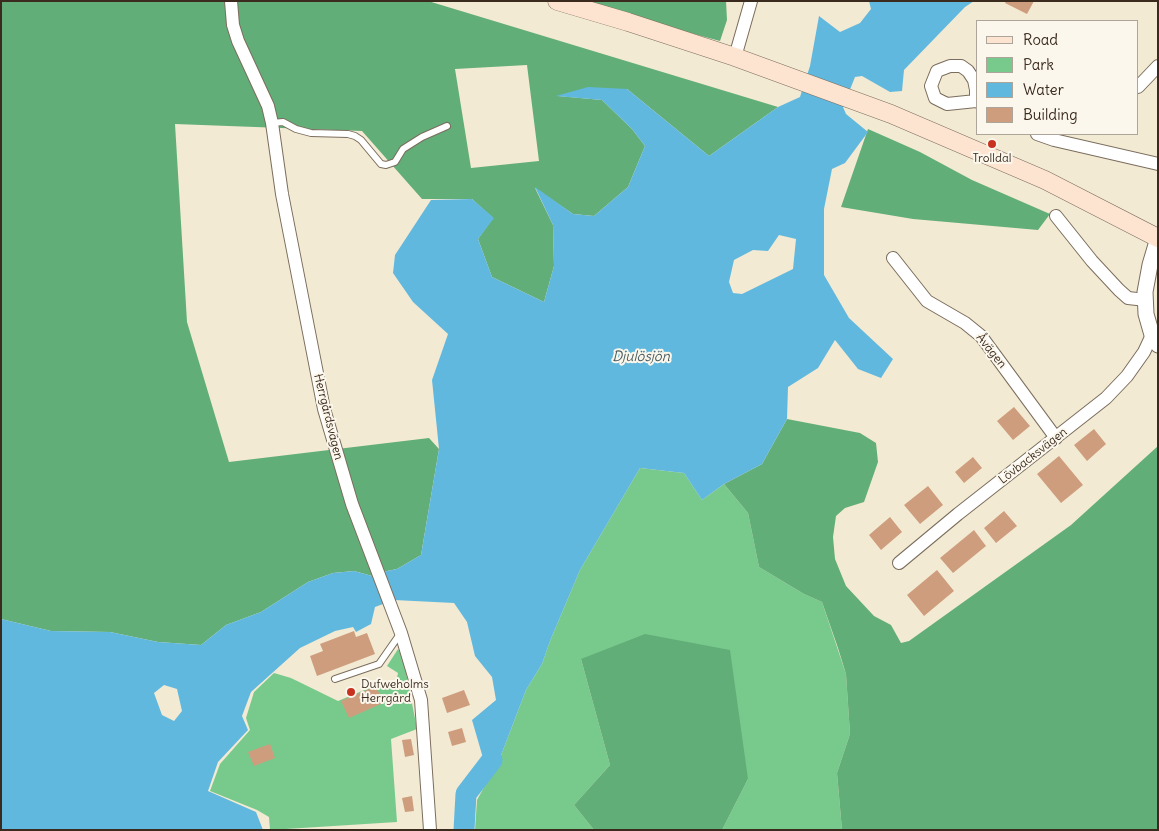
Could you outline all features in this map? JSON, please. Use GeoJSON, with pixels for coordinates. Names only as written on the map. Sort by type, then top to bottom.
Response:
{"type":"FeatureCollection","features":[{"type":"Feature","properties":{"kind":"main road"},"geometry":{"type":"LineString","coordinates":[[557,1],[735,57],[891,114],[1045,180],[1158,238]]}},
{"type":"Feature","properties":{"kind":"street","name":"Herrgårdsvägen"},"geometry":{"type":"LineString","coordinates":[[231,1],[233,25],[238,41],[268,106],[272,123],[282,194],[324,410],[340,468],[401,633],[421,700],[430,830]]}},
{"type":"Feature","properties":{"kind":"street"},"geometry":{"type":"LineString","coordinates":[[735,57],[751,1]]}},
{"type":"Feature","properties":{"kind":"street"},"geometry":{"type":"LineString","coordinates":[[1139,86],[1158,66]]}},
{"type":"Feature","properties":{"kind":"street"},"geometry":{"type":"LineString","coordinates":[[1040,135],[1158,164]]}},
{"type":"Feature","properties":{"kind":"street"},"geometry":{"type":"LineString","coordinates":[[1056,216],[1092,261],[1119,290],[1128,298],[1146,300]]}},
{"type":"Feature","properties":{"kind":"street"},"geometry":{"type":"LineString","coordinates":[[1155,340],[1146,314],[1146,300],[1150,265],[1158,238]]}},
{"type":"Feature","properties":{"kind":"street","name":"Åvägen"},"geometry":{"type":"LineString","coordinates":[[893,258],[927,300],[965,323],[981,336],[1056,438]]}},
{"type":"Feature","properties":{"kind":"street","name":"Lövbacksvägen"},"geometry":{"type":"LineString","coordinates":[[899,563],[958,514],[1106,398],[1127,376],[1155,340]]}},
{"type":"Feature","properties":{"kind":"lane"},"geometry":{"type":"LineString","coordinates":[[272,123],[283,122],[296,130],[311,133],[340,133],[355,136],[361,140],[381,164],[386,165],[395,162],[403,149],[422,137],[447,126]]}},
{"type":"Feature","properties":{"kind":"lane"},"geometry":{"type":"LineString","coordinates":[[336,679],[379,664],[401,633]]}},
{"type":"Feature","properties":{"kind":"green space"},"geometry":{"type":"Polygon","coordinates":[[[1,1],[428,1],[778,107],[709,156],[627,89],[558,96],[602,100],[632,129],[645,146],[628,187],[594,216],[573,214],[535,188],[553,225],[554,266],[544,302],[492,277],[478,239],[493,218],[472,199],[422,199],[362,131],[175,124],[187,322],[229,462],[429,438],[439,449],[421,555],[397,569],[372,576],[354,571],[333,573],[308,582],[261,612],[226,625],[201,645],[158,642],[110,632],[51,631],[1,619],[1,1]],[[527,65],[455,69],[471,168],[539,161],[527,65]]]}},
{"type":"Feature","properties":{"kind":"green space"},"geometry":{"type":"Polygon","coordinates":[[[571,1],[726,1],[727,20],[720,41],[571,1]]]}},
{"type":"Feature","properties":{"kind":"green space"},"geometry":{"type":"Polygon","coordinates":[[[868,129],[920,152],[972,180],[1050,214],[1038,230],[913,219],[841,207],[868,129]]]}},
{"type":"Feature","properties":{"kind":"green space"},"geometry":{"type":"Polygon","coordinates":[[[787,419],[860,433],[876,443],[878,462],[864,502],[845,508],[836,516],[833,537],[835,559],[846,586],[874,616],[891,625],[901,643],[909,641],[1071,525],[1158,446],[1158,830],[842,830],[837,773],[850,734],[846,674],[838,648],[822,602],[804,594],[759,567],[748,513],[724,484],[762,464],[787,419]]]}},
{"type":"Feature","properties":{"kind":"green space"},"geometry":{"type":"Polygon","coordinates":[[[640,468],[684,473],[702,500],[724,484],[748,513],[759,567],[804,594],[822,602],[846,674],[850,734],[837,773],[842,830],[722,830],[748,779],[581,659],[610,765],[574,805],[594,830],[475,830],[477,800],[500,758],[526,690],[542,664],[580,570],[640,468]]]}},
{"type":"Feature","properties":{"kind":"green space"},"geometry":{"type":"Polygon","coordinates":[[[645,634],[730,650],[748,779],[722,830],[594,830],[574,805],[610,765],[581,659],[645,634]]]}},
{"type":"Feature","properties":{"kind":"green space"},"geometry":{"type":"Polygon","coordinates":[[[398,649],[403,657],[417,729],[391,739],[397,822],[270,830],[269,817],[257,810],[210,791],[220,764],[250,730],[246,718],[254,692],[274,673],[291,678],[338,701],[379,684],[396,682],[398,673],[387,666],[398,649]]]}},
{"type":"Feature","properties":{"kind":"water","name":"Djulösjön"},"geometry":{"type":"Polygon","coordinates":[[[869,1],[974,1],[965,7],[904,70],[902,91],[890,92],[862,76],[855,77],[843,107],[846,114],[868,132],[845,163],[832,169],[824,209],[824,275],[849,318],[893,359],[881,378],[858,369],[835,340],[818,368],[788,387],[787,419],[762,464],[724,484],[702,500],[684,473],[640,468],[580,570],[542,664],[526,690],[500,758],[492,760],[483,758],[472,720],[496,700],[492,677],[475,656],[467,622],[454,603],[394,600],[375,607],[371,624],[356,632],[353,627],[335,631],[300,648],[251,692],[242,716],[248,730],[218,762],[208,791],[256,812],[263,830],[1,830],[1,619],[51,631],[110,632],[158,642],[201,645],[226,625],[261,612],[308,582],[333,573],[354,571],[372,576],[397,569],[421,555],[439,449],[432,380],[448,334],[413,302],[393,273],[395,255],[431,200],[472,199],[494,218],[478,239],[492,277],[544,302],[554,266],[553,225],[535,187],[573,214],[594,216],[628,187],[645,146],[632,129],[602,100],[556,96],[588,87],[627,89],[709,156],[778,107],[800,97],[810,66],[819,16],[840,32],[860,23],[871,9],[869,1]],[[779,235],[768,251],[753,250],[734,260],[729,282],[733,293],[742,294],[793,269],[796,239],[779,235]],[[164,685],[154,693],[162,715],[174,721],[182,711],[177,689],[164,685]]]}},
{"type":"Feature","properties":{"kind":"building"},"geometry":{"type":"Polygon","coordinates":[[[1006,1],[1034,1],[1027,14],[1005,3],[1006,1]]]}},
{"type":"Feature","properties":{"kind":"building"},"geometry":{"type":"Polygon","coordinates":[[[1014,407],[1030,426],[1013,440],[997,421],[1014,407]]]}},
{"type":"Feature","properties":{"kind":"building"},"geometry":{"type":"Polygon","coordinates":[[[1094,429],[1106,444],[1087,461],[1074,445],[1094,429]]]}},
{"type":"Feature","properties":{"kind":"building"},"geometry":{"type":"Polygon","coordinates":[[[1059,456],[1083,485],[1061,503],[1037,474],[1059,456]]]}},
{"type":"Feature","properties":{"kind":"building"},"geometry":{"type":"Polygon","coordinates":[[[973,457],[982,468],[964,483],[955,472],[973,457]]]}},
{"type":"Feature","properties":{"kind":"building"},"geometry":{"type":"Polygon","coordinates":[[[928,486],[943,505],[920,524],[904,505],[928,486]]]}},
{"type":"Feature","properties":{"kind":"building"},"geometry":{"type":"Polygon","coordinates":[[[1004,511],[1017,526],[996,543],[984,528],[1004,511]]]}},
{"type":"Feature","properties":{"kind":"building"},"geometry":{"type":"Polygon","coordinates":[[[890,517],[902,532],[881,550],[869,535],[890,517]]]}},
{"type":"Feature","properties":{"kind":"building"},"geometry":{"type":"Polygon","coordinates":[[[974,530],[986,546],[953,573],[940,558],[974,530]]]}},
{"type":"Feature","properties":{"kind":"building"},"geometry":{"type":"Polygon","coordinates":[[[937,570],[954,591],[924,616],[907,595],[937,570]]]}},
{"type":"Feature","properties":{"kind":"building"},"geometry":{"type":"Polygon","coordinates":[[[354,631],[356,637],[367,633],[375,654],[317,676],[310,656],[323,651],[320,644],[354,631]]]}},
{"type":"Feature","properties":{"kind":"building"},"geometry":{"type":"Polygon","coordinates":[[[376,686],[383,703],[349,718],[341,701],[376,686]]]}},
{"type":"Feature","properties":{"kind":"building"},"geometry":{"type":"Polygon","coordinates":[[[464,690],[470,705],[447,713],[442,698],[464,690]]]}},
{"type":"Feature","properties":{"kind":"building"},"geometry":{"type":"Polygon","coordinates":[[[462,728],[466,742],[452,746],[448,732],[462,728]]]}},
{"type":"Feature","properties":{"kind":"building"},"geometry":{"type":"Polygon","coordinates":[[[411,739],[414,755],[405,757],[402,740],[411,739]]]}},
{"type":"Feature","properties":{"kind":"building"},"geometry":{"type":"Polygon","coordinates":[[[270,744],[275,758],[254,766],[248,752],[270,744]]]}},
{"type":"Feature","properties":{"kind":"building"},"geometry":{"type":"Polygon","coordinates":[[[412,796],[414,811],[405,812],[402,798],[412,796]]]}},
{"type":"Feature","properties":{"kind":"waterway"},"geometry":{"type":"LineString","coordinates":[[464,830],[466,794],[492,760]]}},
{"type":"Feature","properties":{"kind":"place","name":"Trolldal"},"geometry":{"type":"Point","coordinates":[992,144]}},
{"type":"Feature","properties":{"kind":"place","name":"Dufweholms Herrgård"},"geometry":{"type":"Point","coordinates":[351,692]}}]}
